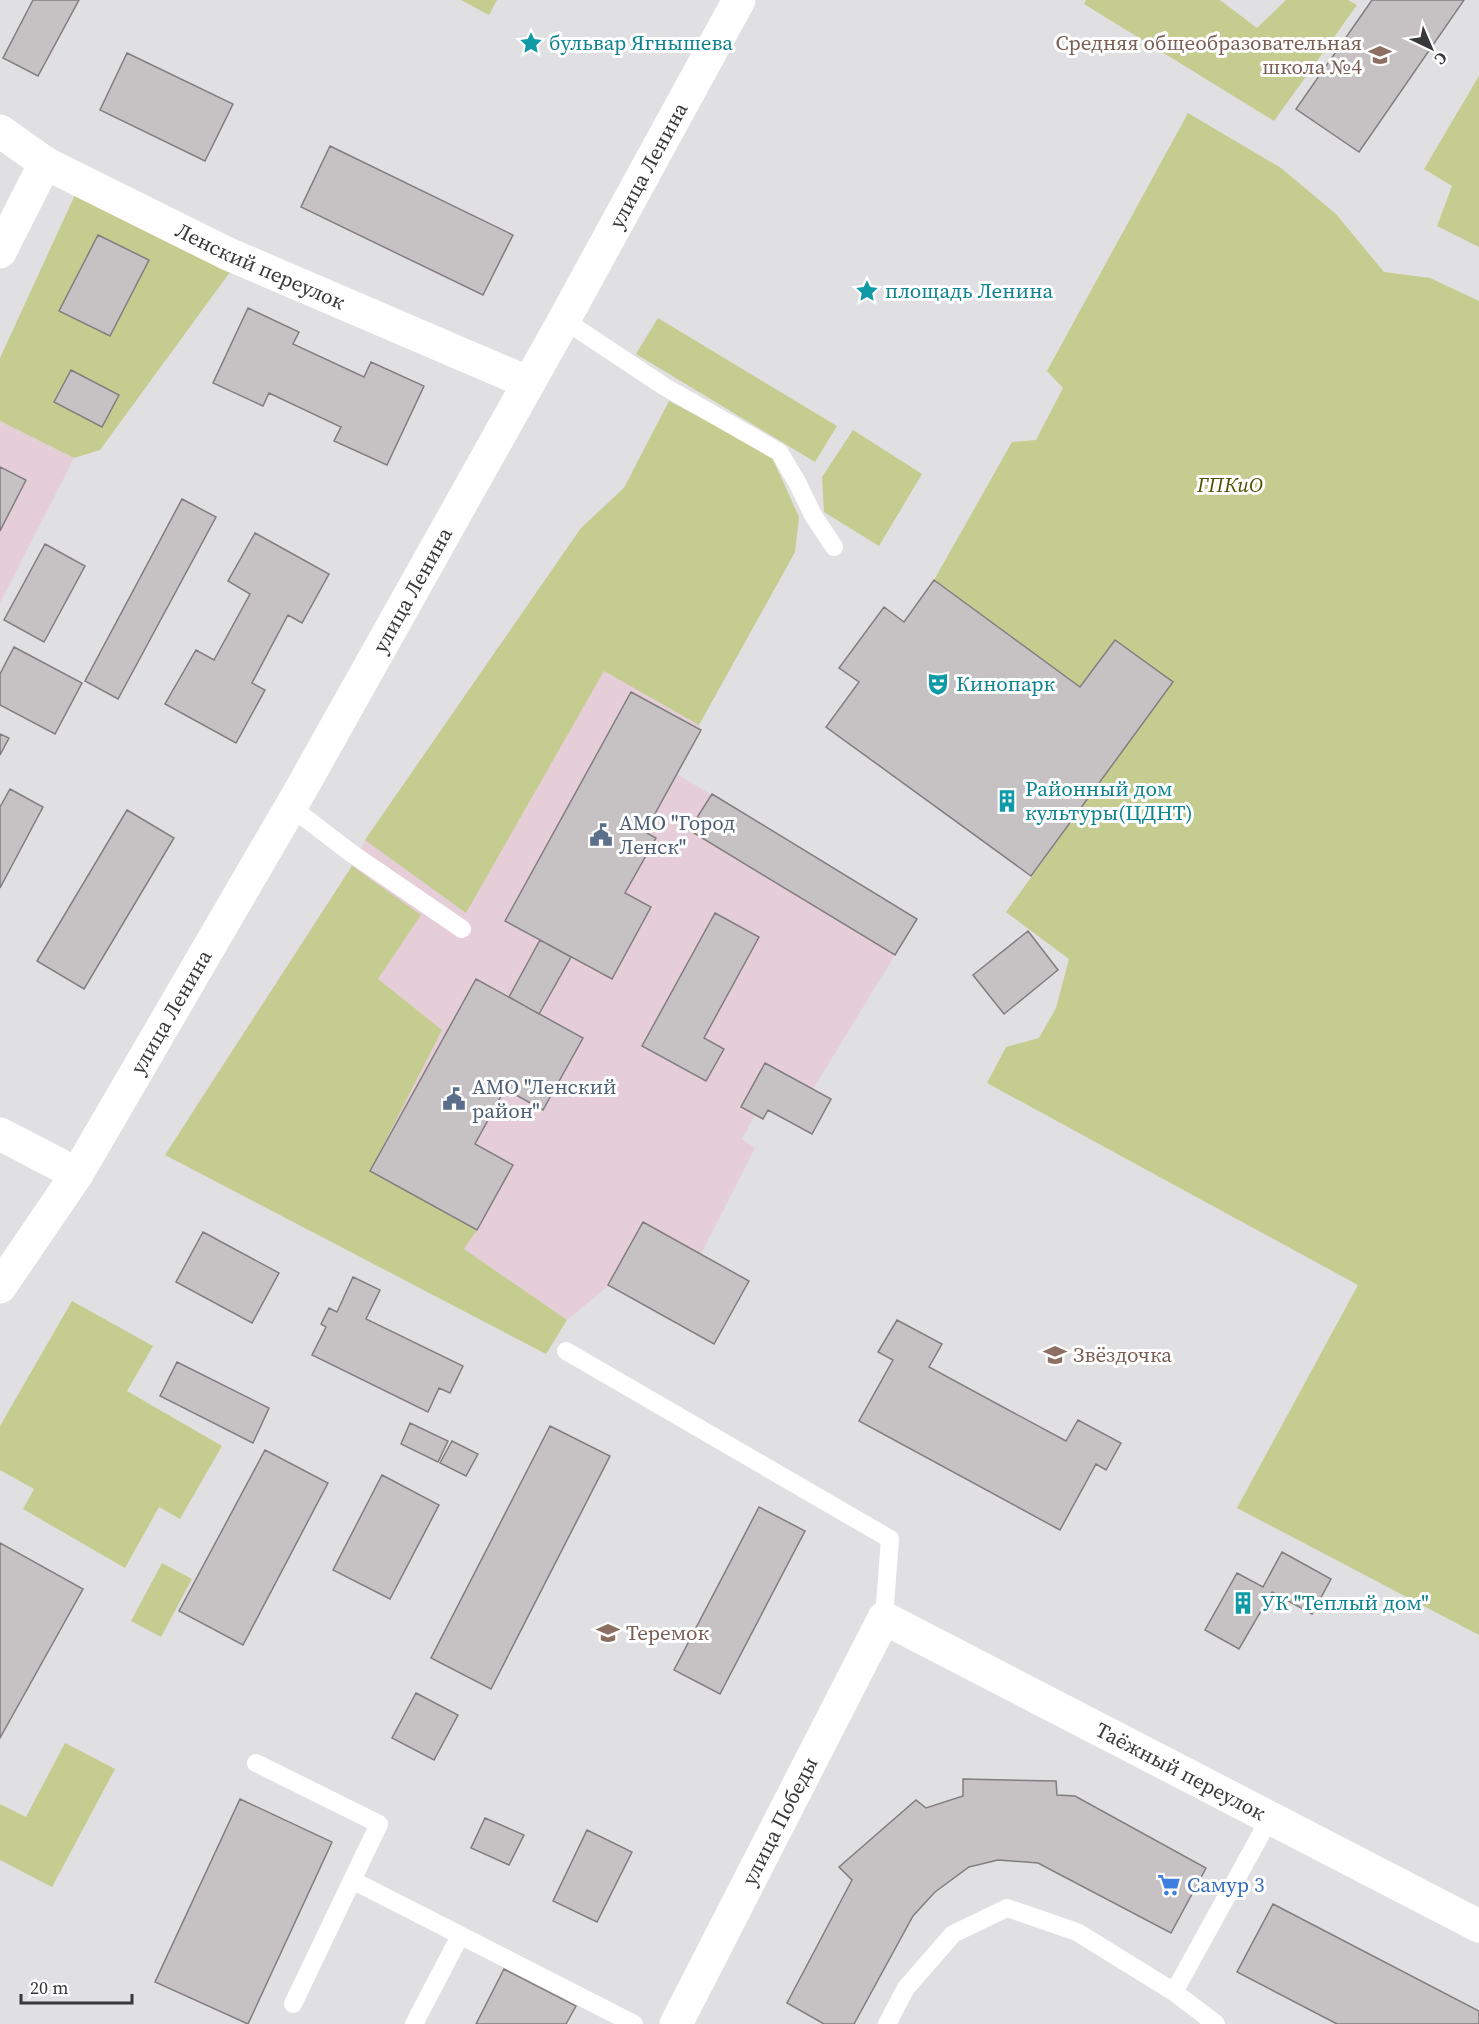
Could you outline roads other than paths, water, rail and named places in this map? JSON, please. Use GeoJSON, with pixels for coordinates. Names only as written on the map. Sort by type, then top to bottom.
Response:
{"type":"FeatureCollection","features":[{"type":"Feature","properties":{"kind":"street","name":"улица Ленина"},"geometry":{"type":"LineString","coordinates":[[0,1287],[76,1174],[291,807],[529,383],[740,0]]}},
{"type":"Feature","properties":{"kind":"street","name":"Ленский переулок"},"geometry":{"type":"LineString","coordinates":[[0,132],[45,163],[226,253],[529,383]]}},
{"type":"Feature","properties":{"kind":"street"},"geometry":{"type":"LineString","coordinates":[[0,252],[45,163]]}},
{"type":"Feature","properties":{"kind":"street"},"geometry":{"type":"LineString","coordinates":[[0,1134],[76,1174]]}},
{"type":"Feature","properties":{"kind":"street","name":"Таёжный переулок"},"geometry":{"type":"LineString","coordinates":[[884,1618],[1479,1926]]}},
{"type":"Feature","properties":{"kind":"street","name":"улица Победы"},"geometry":{"type":"LineString","coordinates":[[689,2020],[884,1618]]}},
{"type":"Feature","properties":{"kind":"lane"},"geometry":{"type":"LineString","coordinates":[[564,320],[665,387],[778,452],[797,482],[813,515],[834,547]]}},
{"type":"Feature","properties":{"kind":"lane"},"geometry":{"type":"LineString","coordinates":[[291,807],[351,853],[462,929]]}},
{"type":"Feature","properties":{"kind":"lane"},"geometry":{"type":"LineString","coordinates":[[566,1351],[890,1539],[884,1618]]}},
{"type":"Feature","properties":{"kind":"lane"},"geometry":{"type":"LineString","coordinates":[[256,1763],[379,1824],[293,2004]]}},
{"type":"Feature","properties":{"kind":"lane"},"geometry":{"type":"LineString","coordinates":[[1174,1992],[1270,1818]]}},
{"type":"Feature","properties":{"kind":"lane"},"geometry":{"type":"LineString","coordinates":[[352,1880],[634,2024]]}},
{"type":"Feature","properties":{"kind":"lane"},"geometry":{"type":"LineString","coordinates":[[887,2024],[906,1988],[952,1934],[1007,1908],[1077,1932],[1174,1992],[1216,2024]]}},
{"type":"Feature","properties":{"kind":"lane"},"geometry":{"type":"LineString","coordinates":[[414,2024],[460,1936]]}},
{"type":"Feature","properties":{"kind":"place","name":"бульвар Ягнышева"},"geometry":{"type":"Point","coordinates":[531,43]}},
{"type":"Feature","properties":{"kind":"place","name":"Средняя общеобразовательная школа №4"},"geometry":{"type":"Point","coordinates":[1380,55]}},
{"type":"Feature","properties":{"kind":"place","name":"площадь Ленина"},"geometry":{"type":"Point","coordinates":[867,291]}},
{"type":"Feature","properties":{"kind":"place","name":"Кинопарк"},"geometry":{"type":"Point","coordinates":[938,684]}},
{"type":"Feature","properties":{"kind":"place","name":"Районный дом культуры(ЦДНТ)"},"geometry":{"type":"Point","coordinates":[1007,801]}},
{"type":"Feature","properties":{"kind":"place","name":"АМО \"Город Ленск\""},"geometry":{"type":"Point","coordinates":[601,835]}},
{"type":"Feature","properties":{"kind":"place","name":"АМО \"Ленский район\""},"geometry":{"type":"Point","coordinates":[454,1099]}},
{"type":"Feature","properties":{"kind":"place","name":"Звёздочка"},"geometry":{"type":"Point","coordinates":[1055,1355]}},
{"type":"Feature","properties":{"kind":"place","name":"УК \"Теплый дом\""},"geometry":{"type":"Point","coordinates":[1243,1603]}},
{"type":"Feature","properties":{"kind":"place","name":"Теремок"},"geometry":{"type":"Point","coordinates":[608,1633]}},
{"type":"Feature","properties":{"kind":"place","name":"Самур 3"},"geometry":{"type":"Point","coordinates":[1169,1885]}},
{"type":"Feature","properties":{"kind":"park label","name":"ГПКиО"},"geometry":{"type":"Point","coordinates":[1230,485]}}]}
